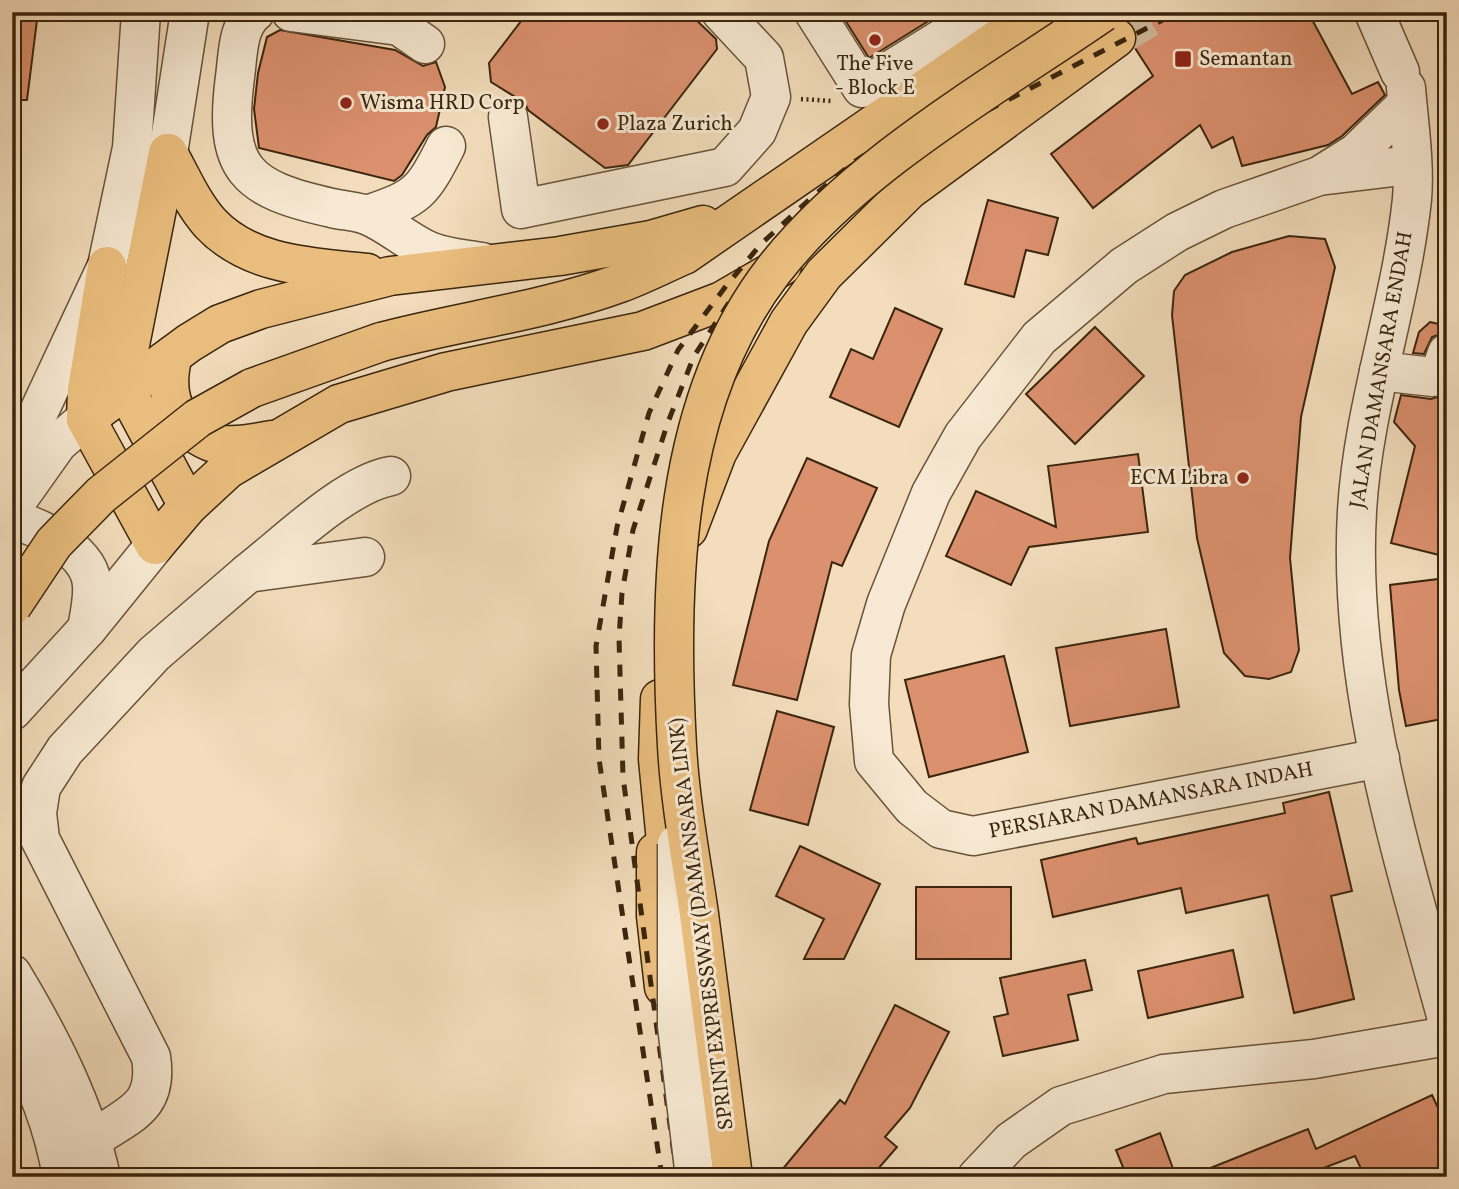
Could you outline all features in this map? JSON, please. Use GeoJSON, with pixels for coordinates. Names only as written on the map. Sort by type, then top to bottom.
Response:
{"type":"FeatureCollection","features":[{"type":"Feature","properties":{"kind":"highway"},"geometry":{"type":"LineString","coordinates":[[12,606],[54,543],[101,495],[198,418],[252,388],[381,342],[535,307],[619,283],[684,255],[1037,12]]}},
{"type":"Feature","properties":{"kind":"highway","name":"SPRINT EXPRESSWAY (DAMANSARA LINK)"},"geometry":{"type":"LineString","coordinates":[[707,1177],[667,754],[663,663],[684,541],[717,453],[789,322],[817,284],[909,190],[1109,25]]}},
{"type":"Feature","properties":{"kind":"highway","name":"SPRINT EXPRESSWAY (DAMANSARA LINK)"},"geometry":{"type":"LineString","coordinates":[[733,1177],[667,754],[679,542],[691,459],[706,397],[724,351],[746,309],[775,268],[862,181],[935,126],[1109,25]]}},
{"type":"Feature","properties":{"kind":"highway"},"geometry":{"type":"LineString","coordinates":[[168,153],[211,223],[243,249],[289,264],[390,276]]}},
{"type":"Feature","properties":{"kind":"highway"},"geometry":{"type":"LineString","coordinates":[[168,153],[124,374],[126,390],[188,506]]}},
{"type":"Feature","properties":{"kind":"highway"},"geometry":{"type":"LineString","coordinates":[[107,266],[87,390],[86,419],[155,545],[188,506],[228,469],[339,404],[446,372],[643,331],[722,301],[895,194],[909,190]]}},
{"type":"Feature","properties":{"kind":"highway"},"geometry":{"type":"LineString","coordinates":[[86,419],[220,324],[261,309],[390,276],[560,256],[651,240],[748,211]]}},
{"type":"Feature","properties":{"kind":"highway"},"geometry":{"type":"LineString","coordinates":[[173,355],[166,380],[172,405],[189,428],[213,443],[242,444],[274,440]]}},
{"type":"Feature","properties":{"kind":"highway"},"geometry":{"type":"LineString","coordinates":[[667,754],[656,916],[688,1177]]}},
{"type":"Feature","properties":{"kind":"street"},"geometry":{"type":"LineString","coordinates":[[12,469],[107,266],[132,148],[141,12]]}},
{"type":"Feature","properties":{"kind":"street"},"geometry":{"type":"LineString","coordinates":[[168,153],[190,12]]}},
{"type":"Feature","properties":{"kind":"street"},"geometry":{"type":"LineString","coordinates":[[255,12],[246,22],[240,37],[234,83],[233,144],[239,162],[253,180],[273,192],[368,215],[430,252],[495,263]]}},
{"type":"Feature","properties":{"kind":"street"},"geometry":{"type":"LineString","coordinates":[[291,12],[412,27]]}},
{"type":"Feature","properties":{"kind":"street"},"geometry":{"type":"LineString","coordinates":[[508,117],[521,209],[725,167],[757,131],[771,97],[764,58],[722,12]]}},
{"type":"Feature","properties":{"kind":"street"},"geometry":{"type":"LineString","coordinates":[[814,12],[862,88],[985,12]]}},
{"type":"Feature","properties":{"kind":"street","name":"JALAN DAMANSARA ENDAH"},"geometry":{"type":"LineString","coordinates":[[1374,12],[1404,88],[1412,197],[1379,371],[1357,510],[1359,641],[1386,793],[1447,1019]]}},
{"type":"Feature","properties":{"kind":"street"},"geometry":{"type":"LineString","coordinates":[[181,68],[234,83]]}},
{"type":"Feature","properties":{"kind":"street"},"geometry":{"type":"LineString","coordinates":[[1319,176],[1356,153],[1404,88]]}},
{"type":"Feature","properties":{"kind":"street"},"geometry":{"type":"LineString","coordinates":[[368,215],[413,198],[426,184],[446,146]]}},
{"type":"Feature","properties":{"kind":"street","name":"PERSIARAN DAMANSARA INDAH"},"geometry":{"type":"LineString","coordinates":[[1380,758],[973,836],[941,829],[912,807],[874,761],[869,704],[871,655],[886,604],[930,494],[963,436],[1039,338],[1124,265],[1177,232],[1224,209],[1319,176],[1410,165]]}},
{"type":"Feature","properties":{"kind":"street"},"geometry":{"type":"LineString","coordinates":[[1379,371],[1433,377],[1440,373],[1447,353]]}},
{"type":"Feature","properties":{"kind":"street"},"geometry":{"type":"LineString","coordinates":[[12,508],[58,443],[86,419]]}},
{"type":"Feature","properties":{"kind":"street"},"geometry":{"type":"LineString","coordinates":[[93,1139],[139,1109],[149,1096],[154,1079],[151,1057],[40,839],[37,813],[41,787],[65,750],[154,654],[248,573],[352,492],[373,479],[391,476]]}},
{"type":"Feature","properties":{"kind":"street"},"geometry":{"type":"LineString","coordinates":[[12,519],[42,529],[78,556],[89,570],[92,586],[87,629]]}},
{"type":"Feature","properties":{"kind":"street"},"geometry":{"type":"LineString","coordinates":[[12,711],[87,629],[155,545]]}},
{"type":"Feature","properties":{"kind":"street"},"geometry":{"type":"LineString","coordinates":[[248,573],[365,557]]}},
{"type":"Feature","properties":{"kind":"street"},"geometry":{"type":"LineString","coordinates":[[667,754],[677,1026],[695,1177]]}},
{"type":"Feature","properties":{"kind":"street"},"geometry":{"type":"LineString","coordinates":[[12,974],[41,1098],[57,1146],[62,1177]]}},
{"type":"Feature","properties":{"kind":"street"},"geometry":{"type":"LineString","coordinates":[[977,1177],[1011,1141],[1060,1106],[1164,1074],[1314,1059],[1447,1036]]}},
{"type":"Feature","properties":{"kind":"street"},"geometry":{"type":"LineString","coordinates":[[12,1037],[41,1098],[93,1139],[102,1177]]}},
{"type":"Feature","properties":{"kind":"path"},"geometry":{"type":"LineString","coordinates":[[171,1177],[185,1170],[187,1177]]}},
{"type":"Feature","properties":{"kind":"building","name":"Plaza Zurich"},"geometry":{"type":"Polygon","coordinates":[[[528,12],[688,12],[716,39],[717,49],[628,165],[605,168],[528,110],[525,103],[491,82],[489,63],[528,12]]]}},
{"type":"Feature","properties":{"kind":"building","name":"The Five - Block E"},"geometry":{"type":"Polygon","coordinates":[[[840,12],[943,12],[869,58],[840,12]]]}},
{"type":"Feature","properties":{"kind":"building"},"geometry":{"type":"Polygon","coordinates":[[[1125,12],[1308,12],[1352,94],[1378,82],[1385,95],[1342,136],[1328,145],[1242,166],[1233,137],[1212,148],[1200,125],[1093,208],[1051,154],[1153,76],[1135,48],[1138,35],[1133,25],[1124,18],[1125,12]]]}},
{"type":"Feature","properties":{"kind":"building"},"geometry":{"type":"Polygon","coordinates":[[[12,17],[37,20],[27,100],[12,100],[12,17]]]}},
{"type":"Feature","properties":{"kind":"building","name":"Wisma HRD Corp"},"geometry":{"type":"Polygon","coordinates":[[[280,30],[395,50],[423,66],[436,62],[445,87],[436,127],[427,135],[402,175],[394,181],[259,148],[254,109],[258,73],[267,37],[280,30]]]}},
{"type":"Feature","properties":{"kind":"building"},"geometry":{"type":"Polygon","coordinates":[[[988,200],[1058,218],[1048,255],[1026,250],[1014,297],[965,284],[988,200]]]}},
{"type":"Feature","properties":{"kind":"building","name":"ECM Libra"},"geometry":{"type":"Polygon","coordinates":[[[1289,236],[1325,239],[1335,267],[1301,417],[1290,558],[1299,650],[1291,672],[1269,679],[1245,676],[1224,653],[1197,538],[1172,315],[1174,291],[1185,275],[1232,252],[1289,236]]]}},
{"type":"Feature","properties":{"kind":"building"},"geometry":{"type":"Polygon","coordinates":[[[895,308],[942,329],[899,427],[830,397],[851,349],[873,359],[895,308]]]}},
{"type":"Feature","properties":{"kind":"building"},"geometry":{"type":"Polygon","coordinates":[[[1430,322],[1447,326],[1447,332],[1432,337],[1424,354],[1413,353],[1419,332],[1430,322]]]}},
{"type":"Feature","properties":{"kind":"building"},"geometry":{"type":"Polygon","coordinates":[[[1095,327],[1144,376],[1075,444],[1026,394],[1095,327]]]}},
{"type":"Feature","properties":{"kind":"building"},"geometry":{"type":"Polygon","coordinates":[[[1447,394],[1447,557],[1391,543],[1415,446],[1394,422],[1401,395],[1431,399],[1447,394]]]}},
{"type":"Feature","properties":{"kind":"building"},"geometry":{"type":"Polygon","coordinates":[[[1138,454],[1148,532],[1029,547],[1011,585],[946,556],[976,491],[1056,527],[1048,466],[1138,454]]]}},
{"type":"Feature","properties":{"kind":"building"},"geometry":{"type":"Polygon","coordinates":[[[807,458],[877,488],[842,566],[832,562],[797,700],[733,685],[769,541],[807,458]]]}},
{"type":"Feature","properties":{"kind":"building"},"geometry":{"type":"Polygon","coordinates":[[[1447,578],[1447,718],[1406,726],[1399,690],[1390,585],[1447,578]]]}},
{"type":"Feature","properties":{"kind":"building"},"geometry":{"type":"Polygon","coordinates":[[[1166,629],[1179,707],[1070,726],[1056,648],[1166,629]]]}},
{"type":"Feature","properties":{"kind":"building"},"geometry":{"type":"Polygon","coordinates":[[[1004,656],[1028,752],[929,777],[905,680],[1004,656]]]}},
{"type":"Feature","properties":{"kind":"building"},"geometry":{"type":"Polygon","coordinates":[[[777,711],[834,727],[808,825],[750,810],[777,711]]]}},
{"type":"Feature","properties":{"kind":"building"},"geometry":{"type":"Polygon","coordinates":[[[1329,792],[1352,891],[1331,896],[1354,999],[1294,1013],[1268,895],[1186,913],[1181,888],[1053,917],[1041,860],[1136,838],[1138,844],[1285,813],[1283,803],[1329,792]]]}},
{"type":"Feature","properties":{"kind":"building"},"geometry":{"type":"Polygon","coordinates":[[[800,846],[880,884],[844,959],[804,959],[824,919],[776,896],[800,846]]]}},
{"type":"Feature","properties":{"kind":"building"},"geometry":{"type":"Polygon","coordinates":[[[916,887],[1011,887],[1011,959],[916,959],[916,887]]]}},
{"type":"Feature","properties":{"kind":"building"},"geometry":{"type":"Polygon","coordinates":[[[1233,950],[1243,997],[1148,1018],[1138,971],[1233,950]]]}},
{"type":"Feature","properties":{"kind":"building"},"geometry":{"type":"Polygon","coordinates":[[[1085,960],[1092,990],[1068,995],[1078,1040],[1003,1056],[994,1017],[1008,1014],[1000,978],[1085,960]]]}},
{"type":"Feature","properties":{"kind":"building"},"geometry":{"type":"Polygon","coordinates":[[[895,1005],[949,1032],[910,1108],[885,1137],[897,1147],[871,1177],[776,1177],[840,1100],[845,1104],[895,1005]]]}},
{"type":"Feature","properties":{"kind":"building"},"geometry":{"type":"Polygon","coordinates":[[[1432,1095],[1447,1127],[1447,1177],[1365,1177],[1355,1156],[1300,1177],[1188,1177],[1308,1129],[1316,1149],[1432,1095]]]}},
{"type":"Feature","properties":{"kind":"building"},"geometry":{"type":"Polygon","coordinates":[[[1160,1133],[1176,1177],[1127,1177],[1116,1150],[1160,1133]]]}},
{"type":"Feature","properties":{"kind":"tunnel"},"geometry":{"type":"LineString","coordinates":[[1116,38],[1159,12]]}},
{"type":"Feature","properties":{"kind":"railway"},"geometry":{"type":"LineString","coordinates":[[662,1177],[599,759],[596,646],[617,527],[649,413],[678,350],[726,286],[761,244],[810,199],[851,164],[913,122],[1114,12]]}},
{"type":"Feature","properties":{"kind":"railway"},"geometry":{"type":"LineString","coordinates":[[677,1177],[623,777],[619,638],[622,593],[633,530],[668,422],[694,356],[730,301],[774,258],[875,173],[934,138],[1178,12]]}},
{"type":"Feature","properties":{"kind":"place","name":"The Five - Block E"},"geometry":{"type":"Point","coordinates":[875,40]}},
{"type":"Feature","properties":{"kind":"place","name":"Semantan"},"geometry":{"type":"Point","coordinates":[1183,59]}},
{"type":"Feature","properties":{"kind":"place","name":"Wisma HRD Corp"},"geometry":{"type":"Point","coordinates":[346,103]}},
{"type":"Feature","properties":{"kind":"place","name":"Plaza Zurich"},"geometry":{"type":"Point","coordinates":[603,124]}},
{"type":"Feature","properties":{"kind":"place","name":"ECM Libra"},"geometry":{"type":"Point","coordinates":[1243,478]}}]}
